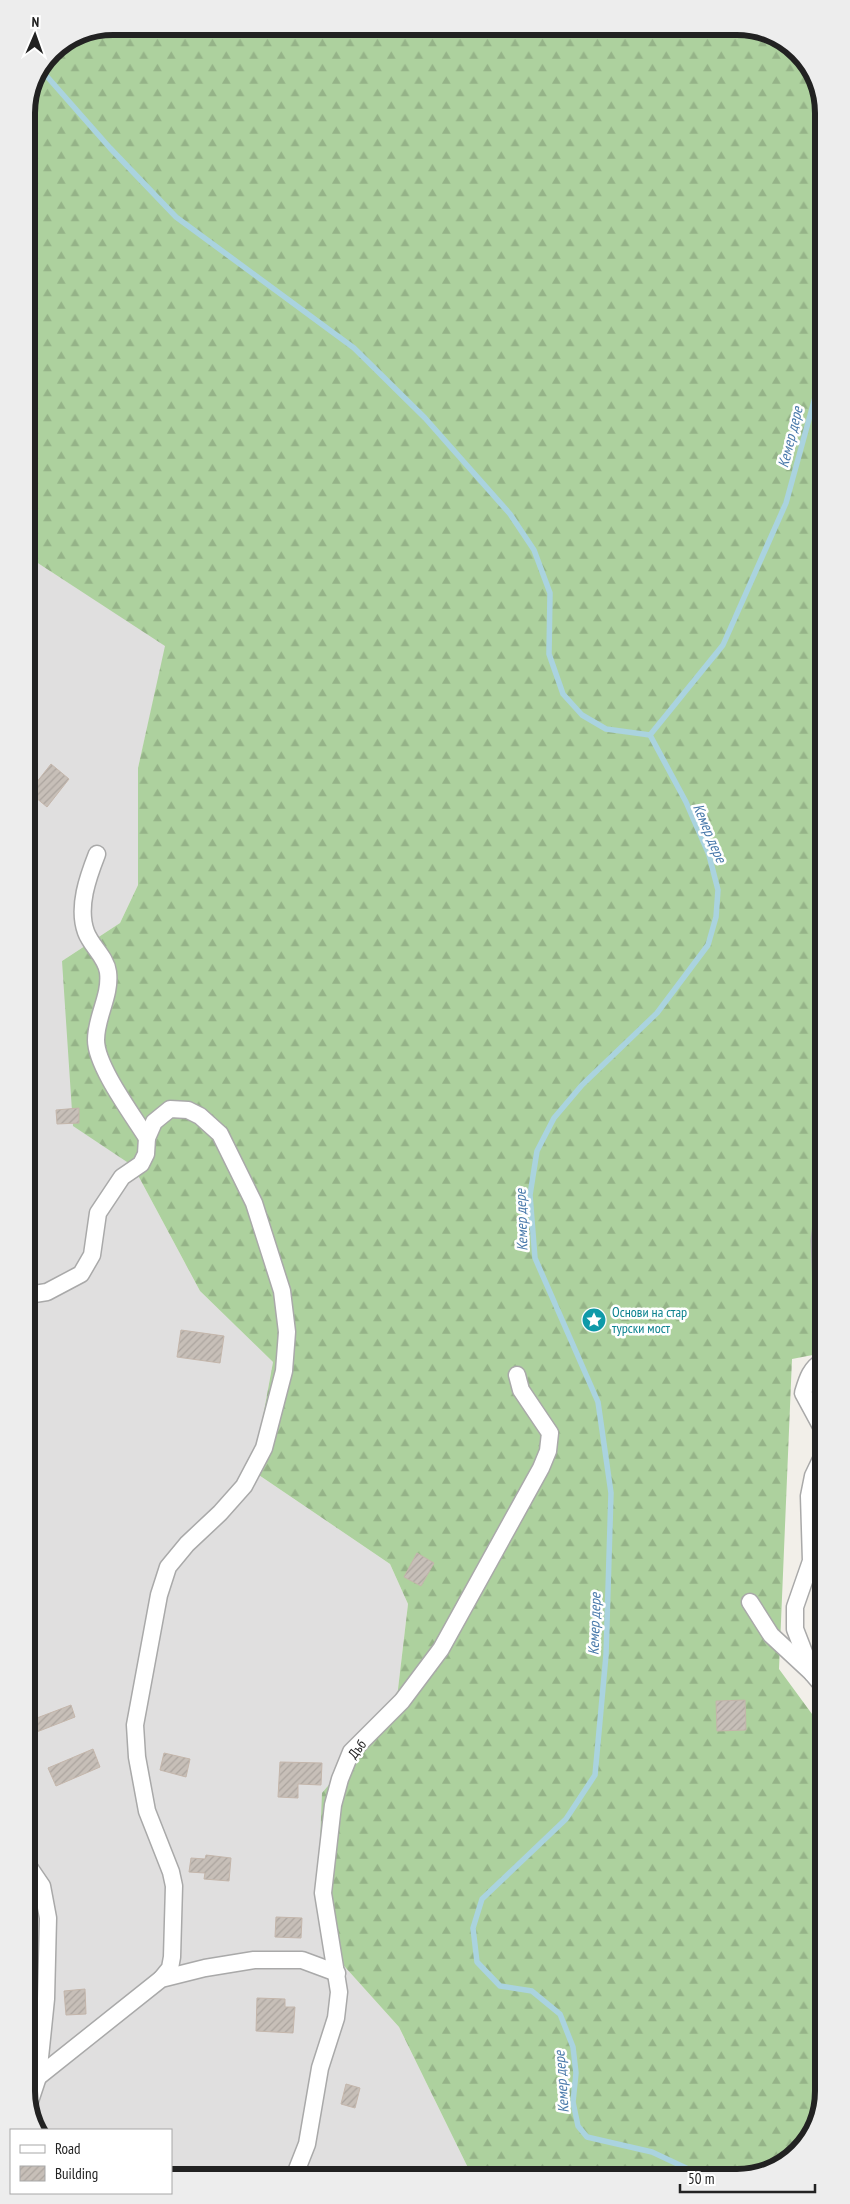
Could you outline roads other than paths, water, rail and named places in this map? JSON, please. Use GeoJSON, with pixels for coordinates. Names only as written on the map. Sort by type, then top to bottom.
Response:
{"type":"FeatureCollection","features":[{"type":"Feature","properties":{"kind":"street"},"geometry":{"type":"LineString","coordinates":[[96,854],[88,877],[83,910],[86,932],[108,971],[108,992],[100,1010],[96,1040],[100,1061],[147,1138]]}},
{"type":"Feature","properties":{"kind":"street"},"geometry":{"type":"LineString","coordinates":[[35,1294],[47,1292],[81,1274],[92,1255],[98,1213],[122,1177],[141,1164],[146,1154],[147,1138],[154,1122],[170,1109],[188,1110],[200,1116],[220,1134],[254,1203],[282,1292],[288,1332],[284,1371],[264,1448],[244,1486],[220,1513],[187,1544],[168,1567],[160,1595],[135,1725],[137,1757],[147,1811],[171,1872],[174,1886],[170,1968],[162,1979],[38,2077]]}},
{"type":"Feature","properties":{"kind":"street"},"geometry":{"type":"LineString","coordinates":[[815,1367],[808,1376],[803,1394],[815,1416]]}},
{"type":"Feature","properties":{"kind":"street","name":"Дъб"},"geometry":{"type":"LineString","coordinates":[[297,2169],[307,2144],[320,2068],[336,2018],[339,1992],[323,1892],[333,1805],[340,1779],[351,1752],[402,1700],[441,1648],[541,1468],[548,1451],[550,1433],[521,1390],[517,1375]]}},
{"type":"Feature","properties":{"kind":"street"},"geometry":{"type":"LineString","coordinates":[[812,1673],[796,1629],[795,1607],[812,1561],[809,1496],[815,1472]]}},
{"type":"Feature","properties":{"kind":"street"},"geometry":{"type":"LineString","coordinates":[[750,1602],[771,1635],[815,1677]]}},
{"type":"Feature","properties":{"kind":"street"},"geometry":{"type":"LineString","coordinates":[[35,1876],[42,1886],[48,1918],[46,1999],[38,2077],[35,2086]]}},
{"type":"Feature","properties":{"kind":"street"},"geometry":{"type":"LineString","coordinates":[[162,1979],[205,1968],[254,1960],[302,1960],[337,1973]]}},
{"type":"Feature","properties":{"kind":"waterway"},"geometry":{"type":"LineString","coordinates":[[46,75],[110,148],[176,217],[354,348],[425,418],[510,514],[534,550],[550,593],[549,654],[563,694],[582,715],[606,729],[650,735]]}},
{"type":"Feature","properties":{"kind":"waterway","name":"Кемер дере"},"geometry":{"type":"LineString","coordinates":[[688,2169],[652,2152],[587,2137],[578,2126],[573,2102],[576,2073],[573,2047],[560,2014],[532,1991],[500,1986],[477,1962],[473,1928],[482,1899],[566,1819],[595,1775],[606,1655],[611,1493],[598,1402],[535,1258],[530,1195],[537,1151],[554,1118],[582,1085],[657,1013],[708,945],[716,917],[718,890],[709,855],[686,802],[650,735],[723,645],[786,503],[815,397]]}},
{"type":"Feature","properties":{"kind":"place","name":"Основи на стар турски мост"},"geometry":{"type":"Point","coordinates":[594,1320]}}]}
